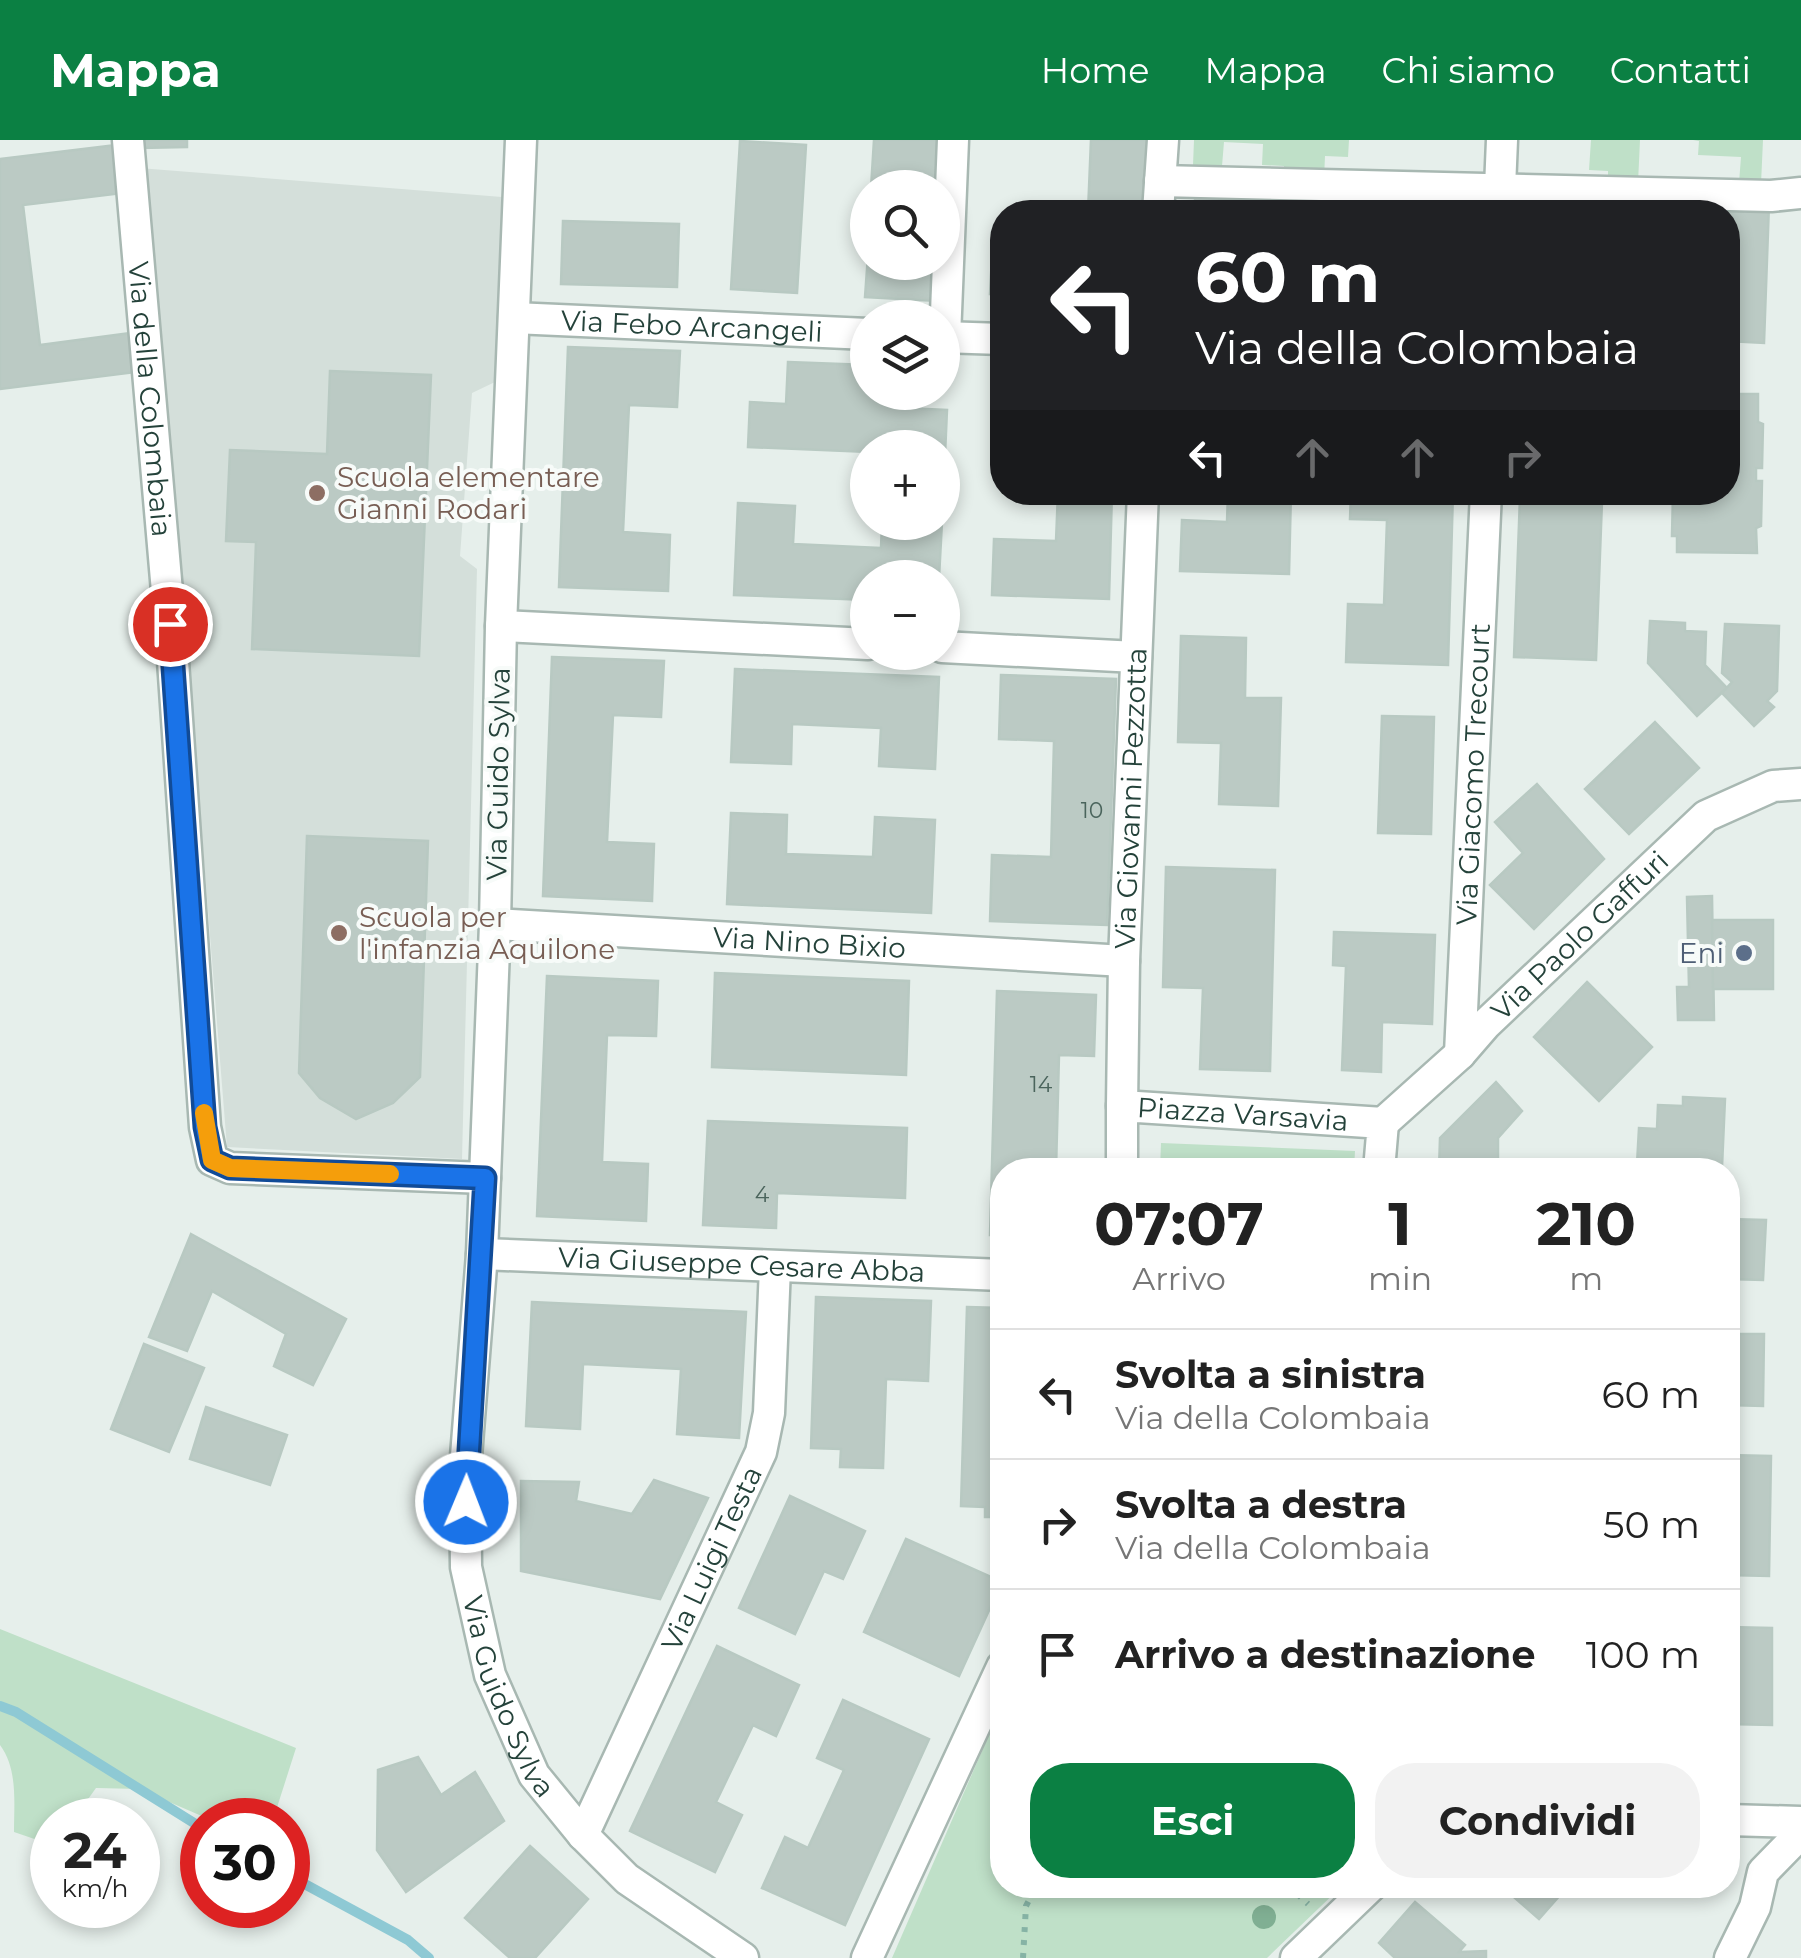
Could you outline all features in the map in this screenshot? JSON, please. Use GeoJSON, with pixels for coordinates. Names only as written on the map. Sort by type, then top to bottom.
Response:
{"type":"FeatureCollection","features":[{"type":"Feature","properties":{"kind":"street","name":"Via della Colombaia"},"geometry":{"type":"LineString","coordinates":[[128,140],[175,680],[205,1127],[212,1160],[230,1168],[485,1178]]}},
{"type":"Feature","properties":{"kind":"street","name":"Via Guido Sylva"},"geometry":{"type":"LineString","coordinates":[[521,140],[482,1254],[465,1469],[466,1567],[490,1675],[534,1775],[583,1835],[627,1879],[743,1958]]}},
{"type":"Feature","properties":{"kind":"street"},"geometry":{"type":"LineString","coordinates":[[946,300],[953,140]]}},
{"type":"Feature","properties":{"kind":"street"},"geometry":{"type":"LineString","coordinates":[[1159,200],[1162,140]]}},
{"type":"Feature","properties":{"kind":"street"},"geometry":{"type":"LineString","coordinates":[[1500,200],[1502,140]]}},
{"type":"Feature","properties":{"kind":"street"},"geometry":{"type":"LineString","coordinates":[[1160,180],[1500,200],[1771,196],[1801,192]]}},
{"type":"Feature","properties":{"kind":"street","name":"Via Febo Arcangeli"},"geometry":{"type":"LineString","coordinates":[[514,318],[850,333]]}},
{"type":"Feature","properties":{"kind":"street"},"geometry":{"type":"LineString","coordinates":[[960,338],[990,339]]}},
{"type":"Feature","properties":{"kind":"street","name":"Via Giovanni Pezzotta"},"geometry":{"type":"LineString","coordinates":[[1122,1106],[1142,505]]}},
{"type":"Feature","properties":{"kind":"street","name":"Via Giacomo Trecourt"},"geometry":{"type":"LineString","coordinates":[[1460,1054],[1485,505]]}},
{"type":"Feature","properties":{"kind":"street"},"geometry":{"type":"LineString","coordinates":[[501,626],[850,643]]}},
{"type":"Feature","properties":{"kind":"street"},"geometry":{"type":"LineString","coordinates":[[960,648],[1136,656]]}},
{"type":"Feature","properties":{"kind":"street","name":"Via Paolo Gaffuri"},"geometry":{"type":"LineString","coordinates":[[1383,1123],[1460,1054],[1486,1024],[1706,816],[1774,786],[1801,784]]}},
{"type":"Feature","properties":{"kind":"street","name":"Via Nino Bixio"},"geometry":{"type":"LineString","coordinates":[[495,924],[1124,960]]}},
{"type":"Feature","properties":{"kind":"street","name":"Piazza Varsavia"},"geometry":{"type":"LineString","coordinates":[[1122,1158],[1122,1106],[1383,1123],[1381,1158]]}},
{"type":"Feature","properties":{"kind":"street","name":"Via Giuseppe Cesare Abba"},"geometry":{"type":"LineString","coordinates":[[482,1254],[990,1274]]}},
{"type":"Feature","properties":{"kind":"street","name":"Via Luigi Testa"},"geometry":{"type":"LineString","coordinates":[[583,1835],[761,1452],[769,1412],[775,1267]]}},
{"type":"Feature","properties":{"kind":"street"},"geometry":{"type":"LineString","coordinates":[[867,1958],[990,1693]]}},
{"type":"Feature","properties":{"kind":"street"},"geometry":{"type":"LineString","coordinates":[[1740,1820],[1801,1822]]}},
{"type":"Feature","properties":{"kind":"street"},"geometry":{"type":"LineString","coordinates":[[1730,1958],[1754,1907],[1763,1872],[1801,1833]]}},
{"type":"Feature","properties":{"kind":"street"},"geometry":{"type":"LineString","coordinates":[[1296,1958],[1358,1898]]}},
{"type":"Feature","properties":{"kind":"path"},"geometry":{"type":"LineString","coordinates":[[1023,1958],[1026,1906],[1030,1898]]}},
{"type":"Feature","properties":{"kind":"shaded area"},"geometry":{"type":"Polygon","coordinates":[[[139,168],[502,197],[495,382],[472,393],[460,556],[477,569],[462,1159],[227,1147],[191,699],[139,168]]]}},
{"type":"Feature","properties":{"kind":"green space"},"geometry":{"type":"Polygon","coordinates":[[[1194,140],[1349,140],[1348,157],[1325,156],[1324,179],[1284,177],[1284,166],[1262,165],[1263,144],[1224,142],[1222,166],[1193,165],[1194,140]]]}},
{"type":"Feature","properties":{"kind":"green space"},"geometry":{"type":"Polygon","coordinates":[[[1591,140],[1640,140],[1638,183],[1608,181],[1608,171],[1589,170],[1591,140]]]}},
{"type":"Feature","properties":{"kind":"green space"},"geometry":{"type":"Polygon","coordinates":[[[1693,140],[1763,140],[1761,184],[1739,183],[1741,157],[1698,155],[1699,141],[1693,140]]]}},
{"type":"Feature","properties":{"kind":"green space"},"geometry":{"type":"Polygon","coordinates":[[[1161,1143],[1355,1151],[1355,1158],[1160,1158],[1161,1143]]]}},
{"type":"Feature","properties":{"kind":"green space"},"geometry":{"type":"Polygon","coordinates":[[[0,1629],[296,1748],[280,1798],[180,1798],[180,1807],[139,1789],[96,1788],[89,1798],[30,1798],[30,1837],[14,1832],[12,1775],[0,1745],[0,1629]]]}},
{"type":"Feature","properties":{"kind":"green space"},"geometry":{"type":"Polygon","coordinates":[[[990,1733],[990,1898],[1329,1898],[1267,1958],[892,1958],[990,1733]]]}},
{"type":"Feature","properties":{"kind":"building"},"geometry":{"type":"Polygon","coordinates":[[[140,140],[187,140],[187,147],[140,148],[140,140]]]}},
{"type":"Feature","properties":{"kind":"building"},"geometry":{"type":"Polygon","coordinates":[[[874,140],[946,140],[944,170],[872,170],[874,140]]]}},
{"type":"Feature","properties":{"kind":"building"},"geometry":{"type":"Polygon","coordinates":[[[1091,140],[1148,140],[1145,200],[1088,200],[1091,140]]]}},
{"type":"Feature","properties":{"kind":"building"},"geometry":{"type":"Polygon","coordinates":[[[740,141],[806,145],[797,293],[731,289],[740,141]]]}},
{"type":"Feature","properties":{"kind":"building"},"geometry":{"type":"Polygon","coordinates":[[[117,145],[123,193],[23,205],[40,345],[131,333],[136,372],[0,389],[0,159],[117,145]]]}},
{"type":"Feature","properties":{"kind":"building"},"geometry":{"type":"Polygon","coordinates":[[[1365,192],[1467,195],[1467,200],[1365,200],[1365,192]]]}},
{"type":"Feature","properties":{"kind":"building"},"geometry":{"type":"Polygon","coordinates":[[[1195,193],[1291,196],[1291,200],[1195,200],[1195,193]]]}},
{"type":"Feature","properties":{"kind":"building"},"geometry":{"type":"Polygon","coordinates":[[[1529,195],[1662,200],[1529,200],[1529,195]]]}},
{"type":"Feature","properties":{"kind":"building"},"geometry":{"type":"Polygon","coordinates":[[[1740,203],[1769,204],[1764,343],[1740,342],[1740,203]]]}},
{"type":"Feature","properties":{"kind":"building"},"geometry":{"type":"Polygon","coordinates":[[[563,221],[679,224],[677,287],[561,284],[563,221]]]}},
{"type":"Feature","properties":{"kind":"building"},"geometry":{"type":"Polygon","coordinates":[[[866,280],[938,280],[937,300],[865,297],[866,280]]]}},
{"type":"Feature","properties":{"kind":"building"},"geometry":{"type":"Polygon","coordinates":[[[568,347],[680,351],[677,407],[629,405],[623,532],[670,535],[668,591],[559,587],[568,347]]]}},
{"type":"Feature","properties":{"kind":"building"},"geometry":{"type":"Polygon","coordinates":[[[788,362],[850,364],[850,410],[947,410],[946,430],[850,430],[850,451],[748,447],[750,402],[786,404],[788,362]]]}},
{"type":"Feature","properties":{"kind":"building"},"geometry":{"type":"Polygon","coordinates":[[[330,371],[431,375],[419,656],[252,649],[256,542],[226,541],[230,450],[327,454],[330,371]]]}},
{"type":"Feature","properties":{"kind":"building"},"geometry":{"type":"Polygon","coordinates":[[[1740,394],[1758,394],[1758,422],[1763,424],[1762,468],[1756,468],[1756,481],[1762,481],[1757,553],[1677,552],[1677,536],[1672,536],[1673,505],[1740,505],[1740,394]]]}},
{"type":"Feature","properties":{"kind":"building"},"geometry":{"type":"Polygon","coordinates":[[[738,503],[795,506],[793,544],[881,548],[881,540],[941,540],[940,560],[850,560],[850,599],[734,595],[738,503]]]}},
{"type":"Feature","properties":{"kind":"building"},"geometry":{"type":"Polygon","coordinates":[[[1057,505],[1112,505],[1109,599],[992,595],[994,539],[1056,541],[1057,505]]]}},
{"type":"Feature","properties":{"kind":"building"},"geometry":{"type":"Polygon","coordinates":[[[1228,505],[1291,505],[1289,574],[1180,571],[1182,520],[1227,522],[1228,505]]]}},
{"type":"Feature","properties":{"kind":"building"},"geometry":{"type":"Polygon","coordinates":[[[1351,505],[1453,505],[1448,665],[1346,662],[1348,604],[1384,605],[1387,520],[1350,519],[1351,505]]]}},
{"type":"Feature","properties":{"kind":"building"},"geometry":{"type":"Polygon","coordinates":[[[1520,505],[1602,505],[1596,660],[1514,657],[1520,505]]]}},
{"type":"Feature","properties":{"kind":"building"},"geometry":{"type":"Polygon","coordinates":[[[1650,621],[1685,623],[1685,631],[1706,632],[1705,665],[1727,688],[1697,716],[1648,663],[1650,621]]]}},
{"type":"Feature","properties":{"kind":"building"},"geometry":{"type":"Polygon","coordinates":[[[1725,624],[1779,626],[1777,691],[1767,701],[1774,707],[1754,726],[1722,693],[1732,682],[1722,673],[1725,624]]]}},
{"type":"Feature","properties":{"kind":"building"},"geometry":{"type":"Polygon","coordinates":[[[1181,636],[1246,638],[1245,698],[1281,698],[1278,806],[1219,804],[1221,743],[1178,742],[1181,636]]]}},
{"type":"Feature","properties":{"kind":"building"},"geometry":{"type":"Polygon","coordinates":[[[552,657],[664,661],[661,717],[613,715],[607,842],[654,844],[652,901],[543,896],[552,657]]]}},
{"type":"Feature","properties":{"kind":"building"},"geometry":{"type":"Polygon","coordinates":[[[735,669],[939,677],[935,769],[879,766],[881,728],[792,724],[791,764],[731,762],[735,669]]]}},
{"type":"Feature","properties":{"kind":"building"},"geometry":{"type":"Polygon","coordinates":[[[1001,675],[1116,679],[1107,925],[990,921],[992,855],[1051,857],[1054,741],[999,739],[1001,675]]]}},
{"type":"Feature","properties":{"kind":"building"},"geometry":{"type":"Polygon","coordinates":[[[1382,716],[1434,717],[1431,834],[1378,833],[1382,716]]]}},
{"type":"Feature","properties":{"kind":"building"},"geometry":{"type":"Polygon","coordinates":[[[1655,722],[1699,768],[1629,834],[1585,789],[1655,722]]]}},
{"type":"Feature","properties":{"kind":"building"},"geometry":{"type":"Polygon","coordinates":[[[1537,784],[1604,859],[1534,929],[1490,885],[1523,853],[1495,822],[1537,784]]]}},
{"type":"Feature","properties":{"kind":"building"},"geometry":{"type":"Polygon","coordinates":[[[731,813],[787,815],[786,854],[873,857],[875,817],[935,820],[931,913],[727,904],[731,813]]]}},
{"type":"Feature","properties":{"kind":"building"},"geometry":{"type":"Polygon","coordinates":[[[307,836],[428,841],[420,1077],[393,1103],[356,1119],[320,1098],[299,1073],[307,836]]]}},
{"type":"Feature","properties":{"kind":"building"},"geometry":{"type":"Polygon","coordinates":[[[1166,867],[1275,870],[1270,1071],[1200,1069],[1203,988],[1163,987],[1166,867]]]}},
{"type":"Feature","properties":{"kind":"building"},"geometry":{"type":"Polygon","coordinates":[[[1712,896],[1714,1020],[1678,1020],[1677,987],[1689,987],[1687,897],[1712,896]]]}},
{"type":"Feature","properties":{"kind":"building"},"geometry":{"type":"Polygon","coordinates":[[[1712,920],[1773,920],[1773,989],[1713,989],[1712,920]]]}},
{"type":"Feature","properties":{"kind":"building"},"geometry":{"type":"Polygon","coordinates":[[[1334,932],[1435,935],[1432,1024],[1382,1022],[1381,1072],[1342,1070],[1346,966],[1333,965],[1334,932]]]}},
{"type":"Feature","properties":{"kind":"building"},"geometry":{"type":"Polygon","coordinates":[[[715,973],[909,981],[906,1075],[712,1067],[715,973]]]}},
{"type":"Feature","properties":{"kind":"building"},"geometry":{"type":"Polygon","coordinates":[[[547,976],[658,981],[656,1036],[607,1035],[602,1162],[648,1164],[646,1221],[537,1216],[547,976]]]}},
{"type":"Feature","properties":{"kind":"building"},"geometry":{"type":"Polygon","coordinates":[[[1587,982],[1652,1047],[1599,1101],[1534,1037],[1587,982]]]}},
{"type":"Feature","properties":{"kind":"building"},"geometry":{"type":"Polygon","coordinates":[[[997,991],[1096,995],[1094,1056],[1059,1055],[1056,1158],[992,1158],[997,991]]]}},
{"type":"Feature","properties":{"kind":"building"},"geometry":{"type":"Polygon","coordinates":[[[1496,1082],[1522,1111],[1498,1138],[1498,1158],[1439,1158],[1440,1138],[1496,1082]]]}},
{"type":"Feature","properties":{"kind":"building"},"geometry":{"type":"Polygon","coordinates":[[[1683,1097],[1725,1099],[1722,1158],[1637,1158],[1639,1128],[1657,1129],[1658,1105],[1683,1106],[1683,1097]]]}},
{"type":"Feature","properties":{"kind":"building"},"geometry":{"type":"Polygon","coordinates":[[[708,1121],[907,1128],[905,1198],[777,1193],[776,1228],[703,1225],[708,1121]]]}},
{"type":"Feature","properties":{"kind":"building"},"geometry":{"type":"Polygon","coordinates":[[[1740,1219],[1766,1220],[1763,1280],[1740,1279],[1740,1219]]]}},
{"type":"Feature","properties":{"kind":"building"},"geometry":{"type":"Polygon","coordinates":[[[191,1234],[346,1319],[313,1385],[274,1366],[286,1334],[212,1291],[187,1351],[149,1337],[191,1234]]]}},
{"type":"Feature","properties":{"kind":"building"},"geometry":{"type":"Polygon","coordinates":[[[816,1297],[931,1301],[928,1381],[886,1379],[883,1468],[840,1467],[841,1449],[811,1448],[816,1297]]]}},
{"type":"Feature","properties":{"kind":"building"},"geometry":{"type":"Polygon","coordinates":[[[532,1302],[746,1312],[739,1438],[677,1434],[681,1369],[583,1364],[580,1429],[526,1426],[532,1302]]]}},
{"type":"Feature","properties":{"kind":"building"},"geometry":{"type":"Polygon","coordinates":[[[967,1307],[990,1308],[990,1517],[985,1517],[985,1507],[961,1506],[967,1307]]]}},
{"type":"Feature","properties":{"kind":"building"},"geometry":{"type":"Polygon","coordinates":[[[1740,1334],[1764,1334],[1763,1406],[1740,1405],[1740,1334]]]}},
{"type":"Feature","properties":{"kind":"building"},"geometry":{"type":"Polygon","coordinates":[[[144,1344],[204,1368],[169,1452],[111,1429],[144,1344]]]}},
{"type":"Feature","properties":{"kind":"building"},"geometry":{"type":"Polygon","coordinates":[[[206,1407],[287,1435],[270,1485],[190,1459],[206,1407]]]}},
{"type":"Feature","properties":{"kind":"building"},"geometry":{"type":"Polygon","coordinates":[[[1740,1455],[1771,1456],[1769,1576],[1740,1575],[1740,1455]]]}},
{"type":"Feature","properties":{"kind":"building"},"geometry":{"type":"Polygon","coordinates":[[[654,1480],[708,1498],[660,1599],[521,1571],[521,1481],[579,1482],[576,1501],[632,1514],[654,1480]]]}},
{"type":"Feature","properties":{"kind":"building"},"geometry":{"type":"Polygon","coordinates":[[[790,1496],[865,1531],[843,1579],[824,1571],[795,1634],[739,1608],[790,1496]]]}},
{"type":"Feature","properties":{"kind":"building"},"geometry":{"type":"Polygon","coordinates":[[[906,1539],[990,1577],[990,1608],[959,1676],[864,1632],[906,1539]]]}},
{"type":"Feature","properties":{"kind":"building"},"geometry":{"type":"Polygon","coordinates":[[[1740,1627],[1772,1628],[1772,1725],[1740,1724],[1740,1627]]]}},
{"type":"Feature","properties":{"kind":"building"},"geometry":{"type":"Polygon","coordinates":[[[717,1646],[799,1685],[776,1736],[753,1725],[716,1802],[742,1815],[715,1872],[630,1831],[717,1646]]]}},
{"type":"Feature","properties":{"kind":"building"},"geometry":{"type":"Polygon","coordinates":[[[843,1700],[929,1739],[845,1925],[762,1888],[785,1837],[808,1848],[844,1770],[817,1758],[843,1700]]]}},
{"type":"Feature","properties":{"kind":"building"},"geometry":{"type":"Polygon","coordinates":[[[418,1757],[441,1795],[475,1772],[504,1821],[406,1892],[377,1850],[378,1770],[418,1757]]]}},
{"type":"Feature","properties":{"kind":"building"},"geometry":{"type":"Polygon","coordinates":[[[530,1846],[588,1899],[535,1958],[510,1958],[465,1918],[530,1846]]]}},
{"type":"Feature","properties":{"kind":"building"},"geometry":{"type":"Polygon","coordinates":[[[1515,1898],[1558,1898],[1539,1919],[1515,1898]]]}},
{"type":"Feature","properties":{"kind":"building"},"geometry":{"type":"Polygon","coordinates":[[[1415,1902],[1465,1945],[1459,1952],[1486,1951],[1486,1958],[1395,1958],[1379,1943],[1415,1902]]]}},
{"type":"Feature","properties":{"kind":"waterway"},"geometry":{"type":"LineString","coordinates":[[0,1706],[16,1712],[180,1814]]}},
{"type":"Feature","properties":{"kind":"waterway"},"geometry":{"type":"LineString","coordinates":[[310,1887],[408,1940],[429,1958]]}},
{"type":"Feature","properties":{"kind":"slow traffic"},"geometry":{"type":"LineString","coordinates":[[204,1113],[212,1160],[230,1168],[390,1174]]}},
{"type":"Feature","properties":{"kind":"place","name":"Scuola elementare Gianni Rodari"},"geometry":{"type":"Point","coordinates":[317,493]}},
{"type":"Feature","properties":{"kind":"place","name":"Scuola per l'infanzia Aquilone"},"geometry":{"type":"Point","coordinates":[339,933]}},
{"type":"Feature","properties":{"kind":"place","name":"Eni"},"geometry":{"type":"Point","coordinates":[1744,953]}},
{"type":"Feature","properties":{"kind":"route"},"geometry":{"type":"LineString","coordinates":[[170,624],[205,1127],[212,1160],[230,1168],[485,1178],[466,1502]]}}]}
